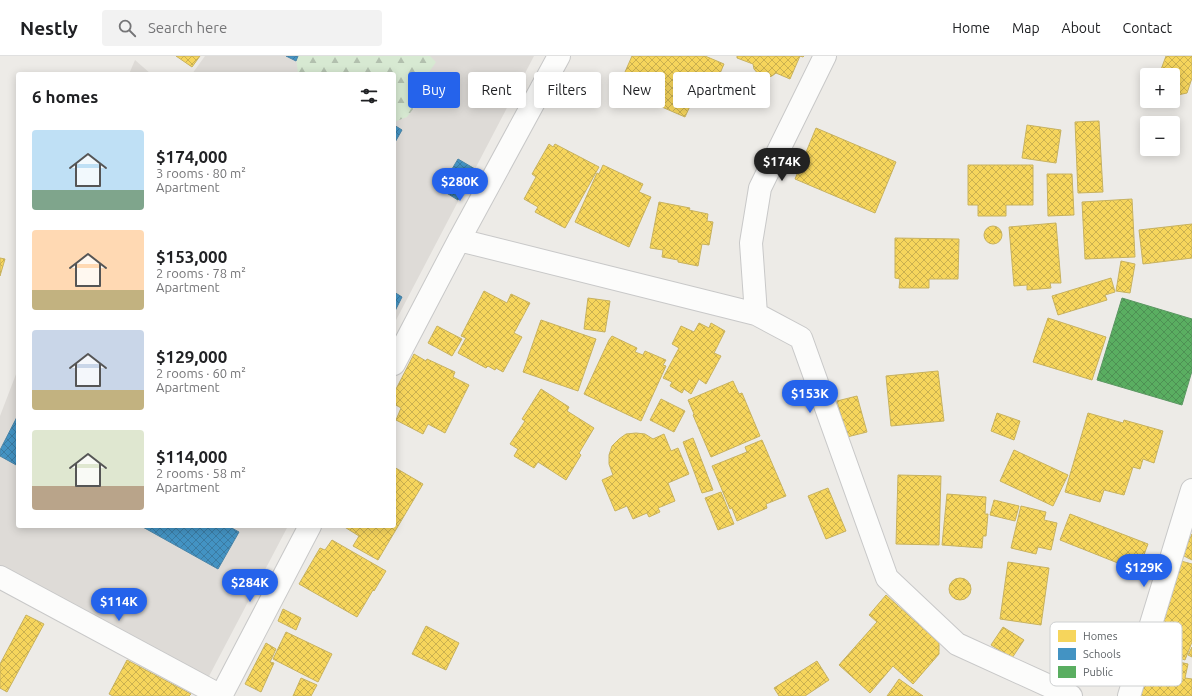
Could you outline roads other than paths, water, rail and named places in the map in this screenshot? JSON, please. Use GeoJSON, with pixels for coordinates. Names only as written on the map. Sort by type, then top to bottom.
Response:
{"type":"FeatureCollection","features":[{"type":"Feature","properties":{"kind":"street"},"geometry":{"type":"LineString","coordinates":[[396,360],[459,240],[559,56]]}},
{"type":"Feature","properties":{"kind":"street"},"geometry":{"type":"LineString","coordinates":[[756,314],[750,243],[760,188],[824,56]]}},
{"type":"Feature","properties":{"kind":"street"},"geometry":{"type":"LineString","coordinates":[[459,240],[756,314],[801,338],[887,578],[958,644],[1071,696]]}},
{"type":"Feature","properties":{"kind":"street"},"geometry":{"type":"LineString","coordinates":[[1152,622],[1192,490]]}},
{"type":"Feature","properties":{"kind":"street"},"geometry":{"type":"LineString","coordinates":[[0,578],[221,696],[309,528]]}},
{"type":"Feature","properties":{"kind":"street"},"geometry":{"type":"LineString","coordinates":[[1129,696],[1132,686]]}}]}
